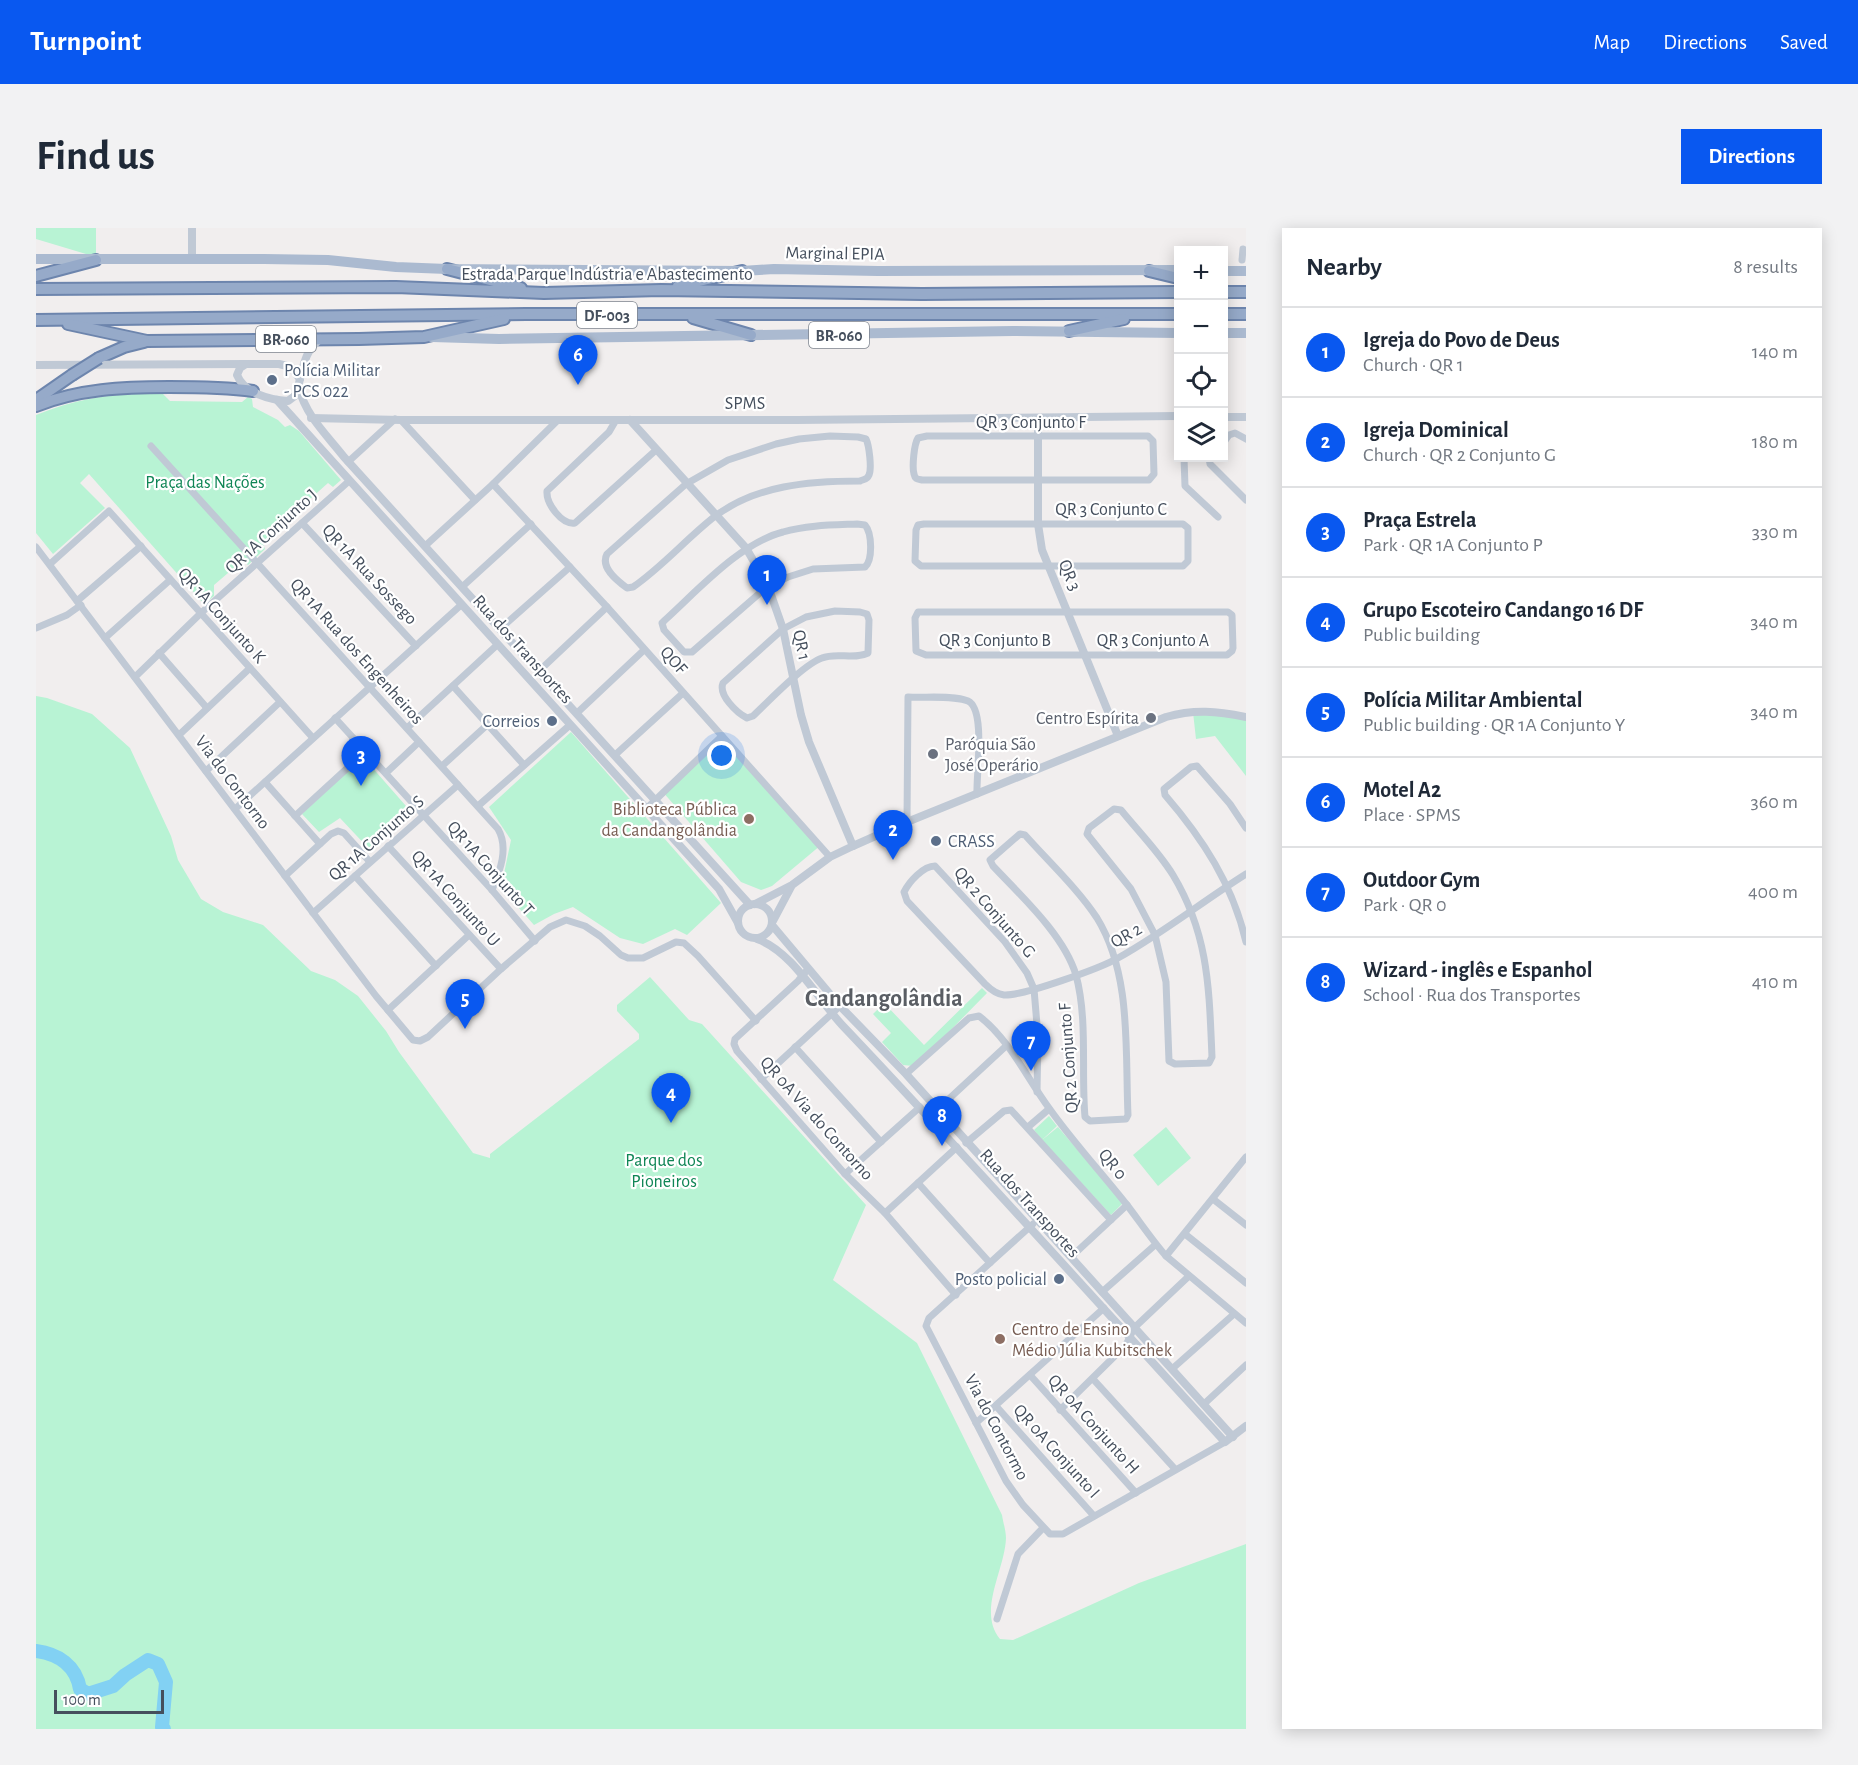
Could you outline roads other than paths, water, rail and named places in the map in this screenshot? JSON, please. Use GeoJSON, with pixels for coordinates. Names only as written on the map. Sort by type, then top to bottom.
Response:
{"type":"FeatureCollection","features":[{"type":"Feature","properties":{"kind":"highway"},"geometry":{"type":"LineString","coordinates":[[36,276],[96,260]]}},
{"type":"Feature","properties":{"kind":"highway"},"geometry":{"type":"LineString","coordinates":[[447,269],[544,293]]}},
{"type":"Feature","properties":{"kind":"highway"},"geometry":{"type":"LineString","coordinates":[[662,290],[742,271]]}},
{"type":"Feature","properties":{"kind":"highway"},"geometry":{"type":"LineString","coordinates":[[1149,271],[1174,277]]}},
{"type":"Feature","properties":{"kind":"highway","name":"Estrada Parque Indústria e Abastecimento"},"geometry":{"type":"LineString","coordinates":[[36,289],[396,287],[544,293],[662,290],[922,294],[1174,292]]}},
{"type":"Feature","properties":{"kind":"highway"},"geometry":{"type":"LineString","coordinates":[[424,337],[526,314]]}},
{"type":"Feature","properties":{"kind":"highway","name":"DF-003"},"geometry":{"type":"LineString","coordinates":[[41,320],[526,314],[1174,314]]}},
{"type":"Feature","properties":{"kind":"highway"},"geometry":{"type":"LineString","coordinates":[[1069,331],[1145,314]]}},
{"type":"Feature","properties":{"kind":"highway"},"geometry":{"type":"LineString","coordinates":[[1228,314],[1246,314]]}},
{"type":"Feature","properties":{"kind":"highway"},"geometry":{"type":"LineString","coordinates":[[681,315],[751,334]]}},
{"type":"Feature","properties":{"kind":"highway"},"geometry":{"type":"LineString","coordinates":[[41,320],[147,341]]}},
{"type":"Feature","properties":{"kind":"highway","name":"BR-060"},"geometry":{"type":"LineString","coordinates":[[36,400],[99,358],[147,341],[424,337]]}},
{"type":"Feature","properties":{"kind":"highway"},"geometry":{"type":"LineString","coordinates":[[36,406],[79,393],[108,388],[223,387],[252,391]]}},
{"type":"Feature","properties":{"kind":"main road","name":"Marginal EPIA"},"geometry":{"type":"LineString","coordinates":[[36,259],[328,260],[396,267],[447,269],[1174,270]]}},
{"type":"Feature","properties":{"kind":"main road"},"geometry":{"type":"LineString","coordinates":[[1228,271],[1246,271]]}},
{"type":"Feature","properties":{"kind":"main road","name":"BR-060"},"geometry":{"type":"LineString","coordinates":[[424,337],[499,339],[1069,331],[1174,333]]}},
{"type":"Feature","properties":{"kind":"main road"},"geometry":{"type":"LineString","coordinates":[[1228,333],[1246,333]]}},
{"type":"Feature","properties":{"kind":"street"},"geometry":{"type":"LineString","coordinates":[[192,228],[192,260]]}},
{"type":"Feature","properties":{"kind":"street"},"geometry":{"type":"LineString","coordinates":[[1242,260],[1243,249]]}},
{"type":"Feature","properties":{"kind":"street"},"geometry":{"type":"LineString","coordinates":[[214,364],[229,369],[252,391],[277,400],[288,401],[294,398],[310,347],[320,339]]}},
{"type":"Feature","properties":{"kind":"street"},"geometry":{"type":"LineString","coordinates":[[237,375],[240,368],[246,364]]}},
{"type":"Feature","properties":{"kind":"street"},"geometry":{"type":"LineString","coordinates":[[36,365],[285,364],[291,367],[299,384]]}},
{"type":"Feature","properties":{"kind":"street","name":"Rua dos Transportes"},"geometry":{"type":"LineString","coordinates":[[299,384],[303,403],[311,418],[348,462],[654,800],[753,905]]}},
{"type":"Feature","properties":{"kind":"street","name":"Rua dos Transportes"},"geometry":{"type":"LineString","coordinates":[[277,400],[335,464],[348,482],[719,889],[738,923]]}},
{"type":"Feature","properties":{"kind":"street","name":"SPMS"},"geometry":{"type":"LineString","coordinates":[[311,418],[630,420],[1174,416]]}},
{"type":"Feature","properties":{"kind":"street"},"geometry":{"type":"LineString","coordinates":[[1228,417],[1246,417]]}},
{"type":"Feature","properties":{"kind":"street","name":"QR 3"},"geometry":{"type":"LineString","coordinates":[[1038,418],[1038,524],[1042,549],[1118,736]]}},
{"type":"Feature","properties":{"kind":"street"},"geometry":{"type":"LineString","coordinates":[[335,464],[341,459],[348,462],[398,420],[475,501]]}},
{"type":"Feature","properties":{"kind":"street"},"geometry":{"type":"LineString","coordinates":[[425,546],[558,420]]}},
{"type":"Feature","properties":{"kind":"street"},"geometry":{"type":"LineString","coordinates":[[616,420],[609,432],[547,491],[549,503],[569,524],[575,523],[656,450]]}},
{"type":"Feature","properties":{"kind":"street","name":"QR 1"},"geometry":{"type":"LineString","coordinates":[[630,420],[746,548],[768,586],[783,629],[809,742],[853,846]]}},
{"type":"Feature","properties":{"kind":"street"},"geometry":{"type":"LineString","coordinates":[[1228,436],[1235,433],[1246,439]]}},
{"type":"Feature","properties":{"kind":"street"},"geometry":{"type":"LineString","coordinates":[[858,436],[867,441],[869,474],[864,480],[822,481],[772,489],[716,516],[630,588],[623,586],[606,568],[604,560],[607,554],[686,484],[728,460],[749,451],[799,439],[858,436]]}},
{"type":"Feature","properties":{"kind":"street","name":"QR 3 Conjunto F"},"geometry":{"type":"LineString","coordinates":[[921,437],[1150,437],[1153,441],[1154,474],[1149,480],[1038,480],[922,480],[915,478],[915,443],[921,437]]}},
{"type":"Feature","properties":{"kind":"street","name":"QR 1A Rua dos Engenheiros"},"geometry":{"type":"LineString","coordinates":[[151,446],[498,829],[503,843],[503,853],[492,890]]}},
{"type":"Feature","properties":{"kind":"street"},"geometry":{"type":"LineString","coordinates":[[1184,462],[1185,486],[1218,518]]}},
{"type":"Feature","properties":{"kind":"street"},"geometry":{"type":"LineString","coordinates":[[1210,462],[1246,500]]}},
{"type":"Feature","properties":{"kind":"street","name":"QR 1A Conjunto J"},"geometry":{"type":"LineString","coordinates":[[135,677],[201,613],[348,482]]}},
{"type":"Feature","properties":{"kind":"street","name":"QOF"},"geometry":{"type":"LineString","coordinates":[[493,484],[607,607],[830,857]]}},
{"type":"Feature","properties":{"kind":"street","name":"QR 1A Conjunto K"},"geometry":{"type":"LineString","coordinates":[[50,564],[109,511],[313,738]]}},
{"type":"Feature","properties":{"kind":"street","name":"QR 1A Rua Sossego"},"geometry":{"type":"LineString","coordinates":[[302,523],[416,646]]}},
{"type":"Feature","properties":{"kind":"street"},"geometry":{"type":"LineString","coordinates":[[462,587],[531,524]]}},
{"type":"Feature","properties":{"kind":"street"},"geometry":{"type":"LineString","coordinates":[[857,524],[867,527],[870,534],[869,560],[864,567],[813,569],[768,586],[692,652],[684,652],[664,630],[662,623],[746,548],[781,532],[800,528],[857,524]]}},
{"type":"Feature","properties":{"kind":"street"},"geometry":{"type":"LineString","coordinates":[[1038,524],[920,524],[916,530],[915,561],[919,566],[934,568],[1048,568]]}},
{"type":"Feature","properties":{"kind":"street","name":"QR 3 Conjunto C"},"geometry":{"type":"LineString","coordinates":[[1038,524],[1183,524],[1188,528],[1186,565],[1048,568]]}},
{"type":"Feature","properties":{"kind":"street"},"geometry":{"type":"LineString","coordinates":[[400,538],[410,529]]}},
{"type":"Feature","properties":{"kind":"street"},"geometry":{"type":"LineString","coordinates":[[36,628],[67,615],[141,546]]}},
{"type":"Feature","properties":{"kind":"street","name":"Via do Contorno"},"geometry":{"type":"LineString","coordinates":[[36,547],[406,1034],[416,1041],[428,1036],[501,969]]}},
{"type":"Feature","properties":{"kind":"street"},"geometry":{"type":"LineString","coordinates":[[500,629],[570,567]]}},
{"type":"Feature","properties":{"kind":"street"},"geometry":{"type":"LineString","coordinates":[[105,638],[170,580]]}},
{"type":"Feature","properties":{"kind":"street"},"geometry":{"type":"LineString","coordinates":[[235,809],[461,605]]}},
{"type":"Feature","properties":{"kind":"street"},"geometry":{"type":"LineString","coordinates":[[539,671],[607,607]]}},
{"type":"Feature","properties":{"kind":"street"},"geometry":{"type":"LineString","coordinates":[[835,611],[867,614],[870,649],[867,653],[836,655],[819,659],[793,680],[749,717],[742,716],[722,692],[723,683],[783,629],[806,616],[835,611]]}},
{"type":"Feature","properties":{"kind":"street","name":"QR 3 Conjunto A"},"geometry":{"type":"LineString","coordinates":[[1067,611],[1228,612],[1232,615],[1233,648],[1227,655],[1084,655]]}},
{"type":"Feature","properties":{"kind":"street","name":"QR 3 Conjunto B"},"geometry":{"type":"LineString","coordinates":[[1067,611],[921,612],[916,614],[915,618],[916,651],[926,655],[1084,655]]}},
{"type":"Feature","properties":{"kind":"street"},"geometry":{"type":"LineString","coordinates":[[407,728],[497,645]]}},
{"type":"Feature","properties":{"kind":"street"},"geometry":{"type":"LineString","coordinates":[[577,713],[644,650]]}},
{"type":"Feature","properties":{"kind":"street"},"geometry":{"type":"LineString","coordinates":[[159,653],[207,708]]}},
{"type":"Feature","properties":{"kind":"street"},"geometry":{"type":"LineString","coordinates":[[179,735],[250,668]]}},
{"type":"Feature","properties":{"kind":"street"},"geometry":{"type":"LineString","coordinates":[[540,692],[550,683]]}},
{"type":"Feature","properties":{"kind":"street"},"geometry":{"type":"LineString","coordinates":[[453,686],[524,765]]}},
{"type":"Feature","properties":{"kind":"street"},"geometry":{"type":"LineString","coordinates":[[615,755],[683,693]]}},
{"type":"Feature","properties":{"kind":"street"},"geometry":{"type":"LineString","coordinates":[[907,822],[908,697],[962,699],[975,706],[979,734],[977,794]]}},
{"type":"Feature","properties":{"kind":"street"},"geometry":{"type":"LineString","coordinates":[[206,771],[280,702]]}},
{"type":"Feature","properties":{"kind":"street"},"geometry":{"type":"LineString","coordinates":[[792,885],[767,934],[757,939],[744,935],[738,923],[743,909],[792,885],[830,857],[907,822],[1118,736],[1184,712],[1211,711],[1246,717]]}},
{"type":"Feature","properties":{"kind":"street","name":"QR 1A Conjunto T"},"geometry":{"type":"LineString","coordinates":[[335,718],[535,940]]}},
{"type":"Feature","properties":{"kind":"street"},"geometry":{"type":"LineString","coordinates":[[442,766],[488,725]]}},
{"type":"Feature","properties":{"kind":"street"},"geometry":{"type":"LineString","coordinates":[[478,806],[570,725]]}},
{"type":"Feature","properties":{"kind":"street"},"geometry":{"type":"LineString","coordinates":[[646,809],[722,736]]}},
{"type":"Feature","properties":{"kind":"street"},"geometry":{"type":"LineString","coordinates":[[386,773],[419,742]]}},
{"type":"Feature","properties":{"kind":"street"},"geometry":{"type":"LineString","coordinates":[[295,816],[366,751]]}},
{"type":"Feature","properties":{"kind":"street"},"geometry":{"type":"LineString","coordinates":[[1246,828],[1230,804],[1197,766],[1191,767],[1164,789],[1165,795],[1205,844],[1228,885],[1246,942]]}},
{"type":"Feature","properties":{"kind":"street"},"geometry":{"type":"LineString","coordinates":[[265,782],[320,844]]}},
{"type":"Feature","properties":{"kind":"street","name":"QR 1A Conjunto S"},"geometry":{"type":"LineString","coordinates":[[313,913],[458,785]]}},
{"type":"Feature","properties":{"kind":"street"},"geometry":{"type":"LineString","coordinates":[[1114,809],[1121,810],[1165,864],[1191,910],[1206,960],[1209,980],[1212,1057],[1209,1063],[1175,1064],[1169,1061],[1166,982],[1155,935],[1131,889],[1087,834],[1089,828],[1114,809]]}},
{"type":"Feature","properties":{"kind":"street"},"geometry":{"type":"LineString","coordinates":[[285,876],[331,834],[340,831],[370,862]]}},
{"type":"Feature","properties":{"kind":"street"},"geometry":{"type":"LineString","coordinates":[[1075,974],[1053,933],[991,863],[991,858],[1020,834],[1025,835],[1085,903],[1106,934],[1116,959]]}},
{"type":"Feature","properties":{"kind":"street","name":"QR 1A Conjunto U"},"geometry":{"type":"LineString","coordinates":[[388,846],[501,969]]}},
{"type":"Feature","properties":{"kind":"street","name":"QR 2 Conjunto G"},"geometry":{"type":"LineString","coordinates":[[1007,995],[998,994],[984,984],[903,895],[906,888],[925,869],[935,866],[1005,942],[1024,966],[1034,989]]}},
{"type":"Feature","properties":{"kind":"street","name":"QR 2"},"geometry":{"type":"LineString","coordinates":[[1007,995],[1034,989],[1116,959],[1246,874]]}},
{"type":"Feature","properties":{"kind":"street"},"geometry":{"type":"LineString","coordinates":[[355,876],[436,966]]}},
{"type":"Feature","properties":{"kind":"street"},"geometry":{"type":"LineString","coordinates":[[753,905],[767,909],[772,923]]}},
{"type":"Feature","properties":{"kind":"street"},"geometry":{"type":"LineString","coordinates":[[501,969],[550,927],[559,922],[571,920],[600,936],[621,955],[636,959],[651,955],[676,942],[684,944],[698,956],[756,1021],[805,973]]}},
{"type":"Feature","properties":{"kind":"street","name":"Rua dos Transportes"},"geometry":{"type":"LineString","coordinates":[[772,923],[831,1014],[912,1098],[1130,1338],[1229,1439]]}},
{"type":"Feature","properties":{"kind":"street"},"geometry":{"type":"LineString","coordinates":[[388,1010],[469,934]]}},
{"type":"Feature","properties":{"kind":"street","name":"Rua dos Transportes"},"geometry":{"type":"LineString","coordinates":[[757,939],[765,941],[805,973],[906,1074],[1204,1404],[1229,1439]]}},
{"type":"Feature","properties":{"kind":"street","name":"QR 2 Conjunto F"},"geometry":{"type":"LineString","coordinates":[[1075,974],[1082,1026],[1085,1117],[1090,1121],[1126,1119],[1128,1115],[1124,1021],[1116,959]]}},
{"type":"Feature","properties":{"kind":"street"},"geometry":{"type":"LineString","coordinates":[[1034,989],[1038,1037],[1038,1092]]}},
{"type":"Feature","properties":{"kind":"street"},"geometry":{"type":"LineString","coordinates":[[761,1079],[840,1006]]}},
{"type":"Feature","properties":{"kind":"street","name":"QR 0"},"geometry":{"type":"LineString","coordinates":[[906,1074],[969,1018],[976,1016],[986,1022],[1006,1046],[1049,1109],[1127,1206],[1155,1245],[1246,1323]]}},
{"type":"Feature","properties":{"kind":"street","name":"QR 0A Via do Contorno"},"geometry":{"type":"LineString","coordinates":[[756,1021],[735,1039],[734,1044],[737,1051],[845,1174],[885,1213],[956,1295]]}},
{"type":"Feature","properties":{"kind":"street"},"geometry":{"type":"LineString","coordinates":[[938,1109],[1006,1046]]}},
{"type":"Feature","properties":{"kind":"street"},"geometry":{"type":"LineString","coordinates":[[795,1047],[881,1142]]}},
{"type":"Feature","properties":{"kind":"street"},"geometry":{"type":"LineString","coordinates":[[912,1098],[920,1090]]}},
{"type":"Feature","properties":{"kind":"street"},"geometry":{"type":"LineString","coordinates":[[845,1174],[920,1107]]}},
{"type":"Feature","properties":{"kind":"street"},"geometry":{"type":"LineString","coordinates":[[1028,1127],[1049,1109]]}},
{"type":"Feature","properties":{"kind":"street"},"geometry":{"type":"LineString","coordinates":[[966,1143],[1004,1112],[1011,1110],[1111,1220]]}},
{"type":"Feature","properties":{"kind":"street"},"geometry":{"type":"LineString","coordinates":[[885,1213],[957,1147]]}},
{"type":"Feature","properties":{"kind":"street"},"geometry":{"type":"LineString","coordinates":[[1166,1256],[1245,1161]]}},
{"type":"Feature","properties":{"kind":"street"},"geometry":{"type":"LineString","coordinates":[[918,1183],[990,1263]]}},
{"type":"Feature","properties":{"kind":"street"},"geometry":{"type":"LineString","coordinates":[[1213,1199],[1246,1225]]}},
{"type":"Feature","properties":{"kind":"street"},"geometry":{"type":"LineString","coordinates":[[1071,1257],[1127,1206]]}},
{"type":"Feature","properties":{"kind":"street"},"geometry":{"type":"LineString","coordinates":[[956,1295],[1037,1221]]}},
{"type":"Feature","properties":{"kind":"street"},"geometry":{"type":"LineString","coordinates":[[1185,1234],[1246,1283]]}},
{"type":"Feature","properties":{"kind":"street"},"geometry":{"type":"LineString","coordinates":[[1102,1292],[1155,1245]]}},
{"type":"Feature","properties":{"kind":"street"},"geometry":{"type":"LineString","coordinates":[[1060,1410],[1093,1379],[1130,1338],[1134,1328],[1189,1276]]}},
{"type":"Feature","properties":{"kind":"street","name":"Via do Contormo"},"geometry":{"type":"LineString","coordinates":[[956,1295],[929,1318],[926,1326],[1013,1494],[1043,1528]]}},
{"type":"Feature","properties":{"kind":"street"},"geometry":{"type":"LineString","coordinates":[[976,1423],[1104,1308]]}},
{"type":"Feature","properties":{"kind":"street"},"geometry":{"type":"LineString","coordinates":[[1172,1370],[1234,1314]]}},
{"type":"Feature","properties":{"kind":"street"},"geometry":{"type":"LineString","coordinates":[[1204,1404],[1246,1365]]}},
{"type":"Feature","properties":{"kind":"street","name":"QR 0A Conjunto H"},"geometry":{"type":"LineString","coordinates":[[1030,1375],[1136,1493]]}},
{"type":"Feature","properties":{"kind":"street"},"geometry":{"type":"LineString","coordinates":[[1093,1379],[1175,1469]]}},
{"type":"Feature","properties":{"kind":"street","name":"QR 0A Conjunto I"},"geometry":{"type":"LineString","coordinates":[[996,1406],[1094,1516]]}},
{"type":"Feature","properties":{"kind":"street"},"geometry":{"type":"LineString","coordinates":[[997,1619],[1018,1554],[1043,1528],[1050,1534],[1063,1534],[1229,1439],[1246,1426]]}},
{"type":"Feature","properties":{"kind":"waterway"},"geometry":{"type":"LineString","coordinates":[[36,1651],[52,1655],[65,1662],[75,1673],[80,1689],[88,1694],[113,1686],[148,1660],[158,1664],[166,1682],[162,1727],[164,1729]]}},
{"type":"Feature","properties":{"kind":"place","name":"Polícia Militar - PCS 022"},"geometry":{"type":"Point","coordinates":[272,380]}},
{"type":"Feature","properties":{"kind":"place","name":"Motel A2"},"geometry":{"type":"Point","coordinates":[578,385]}},
{"type":"Feature","properties":{"kind":"place","name":"Igreja do Povo de Deus"},"geometry":{"type":"Point","coordinates":[767,605]}},
{"type":"Feature","properties":{"kind":"place","name":"Centro Espírita"},"geometry":{"type":"Point","coordinates":[1151,718]}},
{"type":"Feature","properties":{"kind":"place","name":"Correios"},"geometry":{"type":"Point","coordinates":[552,721]}},
{"type":"Feature","properties":{"kind":"place","name":"Paróquia São José Operário"},"geometry":{"type":"Point","coordinates":[933,754]}},
{"type":"Feature","properties":{"kind":"place","name":"Praça Estrela"},"geometry":{"type":"Point","coordinates":[361,786]}},
{"type":"Feature","properties":{"kind":"place","name":"Biblioteca Pública da Candangolândia"},"geometry":{"type":"Point","coordinates":[749,819]}},
{"type":"Feature","properties":{"kind":"place","name":"CRASS"},"geometry":{"type":"Point","coordinates":[936,841]}},
{"type":"Feature","properties":{"kind":"place","name":"Igreja Dominical"},"geometry":{"type":"Point","coordinates":[893,860]}},
{"type":"Feature","properties":{"kind":"place","name":"Polícia Militar Ambiental"},"geometry":{"type":"Point","coordinates":[465,1029]}},
{"type":"Feature","properties":{"kind":"place","name":"Outdoor Gym"},"geometry":{"type":"Point","coordinates":[1031,1071]}},
{"type":"Feature","properties":{"kind":"place","name":"Grupo Escoteiro Candango 16 DF"},"geometry":{"type":"Point","coordinates":[671,1123]}},
{"type":"Feature","properties":{"kind":"place","name":"Wizard - inglês e Espanhol"},"geometry":{"type":"Point","coordinates":[942,1146]}},
{"type":"Feature","properties":{"kind":"place","name":"Posto policial"},"geometry":{"type":"Point","coordinates":[1059,1279]}},
{"type":"Feature","properties":{"kind":"place","name":"Centro de Ensino Médio Júlia Kubitschek"},"geometry":{"type":"Point","coordinates":[1000,1339]}},
{"type":"Feature","properties":{"kind":"district","name":"Candangolândia"},"geometry":{"type":"Point","coordinates":[884,998]}},
{"type":"Feature","properties":{"kind":"park label","name":"Praça das Nações"},"geometry":{"type":"Point","coordinates":[205,482]}},
{"type":"Feature","properties":{"kind":"park label","name":"Parque dos Pioneiros"},"geometry":{"type":"Point","coordinates":[664,1170]}}]}
